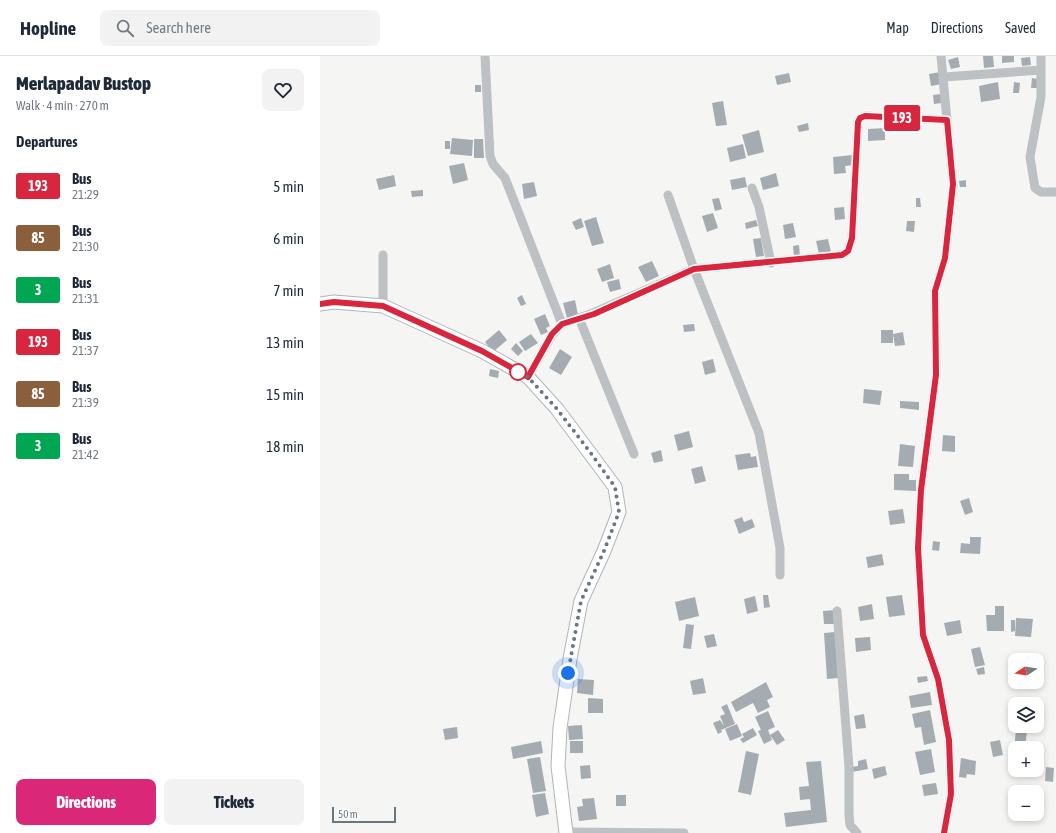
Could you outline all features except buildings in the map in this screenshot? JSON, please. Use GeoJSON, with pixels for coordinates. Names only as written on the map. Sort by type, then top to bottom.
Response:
{"type":"FeatureCollection","features":[{"type":"Feature","properties":{"kind":"main road"},"geometry":{"type":"LineString","coordinates":[[320,304],[334,302],[383,306],[482,351],[528,377],[557,409],[615,487],[619,512],[604,551],[581,601],[570,659],[560,728],[558,766],[566,832]]}},
{"type":"Feature","properties":{"kind":"street"},"geometry":{"type":"LineString","coordinates":[[485,56],[490,156],[493,164],[505,178],[562,324]]}},
{"type":"Feature","properties":{"kind":"street"},"geometry":{"type":"LineString","coordinates":[[941,56],[953,184],[945,258],[935,291],[936,375],[921,490],[918,548],[923,635],[938,679],[949,740],[951,794],[944,833]]}},
{"type":"Feature","properties":{"kind":"street"},"geometry":{"type":"LineString","coordinates":[[1041,56],[1041,97],[1030,157],[1035,188],[1041,192],[1056,192]]}},
{"type":"Feature","properties":{"kind":"street"},"geometry":{"type":"LineString","coordinates":[[944,77],[1042,70]]}},
{"type":"Feature","properties":{"kind":"street"},"geometry":{"type":"LineString","coordinates":[[528,377],[552,334],[562,324],[694,269],[830,258],[842,255],[848,251],[852,238],[858,122],[860,118],[865,116],[947,120]]}},
{"type":"Feature","properties":{"kind":"street"},"geometry":{"type":"LineString","coordinates":[[752,188],[759,207],[771,263]]}},
{"type":"Feature","properties":{"kind":"street"},"geometry":{"type":"LineString","coordinates":[[668,194],[694,269],[759,434],[780,548],[780,575]]}},
{"type":"Feature","properties":{"kind":"street"},"geometry":{"type":"LineString","coordinates":[[383,255],[383,306]]}},
{"type":"Feature","properties":{"kind":"street"},"geometry":{"type":"LineString","coordinates":[[579,318],[634,454]]}},
{"type":"Feature","properties":{"kind":"street"},"geometry":{"type":"LineString","coordinates":[[837,611],[849,767],[849,815],[850,825],[857,833]]}},
{"type":"Feature","properties":{"kind":"street"},"geometry":{"type":"LineString","coordinates":[[566,832],[684,833]]}},
{"type":"Feature","properties":{"kind":"bus line","name":"193"},"geometry":{"type":"LineString","coordinates":[[320,304],[334,302],[383,306],[482,351],[528,377],[552,334],[562,324],[594,314],[694,269],[830,258],[842,255],[848,251],[852,238],[858,122],[860,118],[865,116],[947,120],[953,184],[945,258],[935,291],[936,375],[921,490],[918,548],[923,635],[938,679],[949,740],[951,794],[944,833]]}},
{"type":"Feature","properties":{"kind":"route"},"geometry":{"type":"LineString","coordinates":[[518,372],[516,371],[528,377],[557,409],[615,487],[619,512],[604,551],[581,601],[568,673]]}}]}
